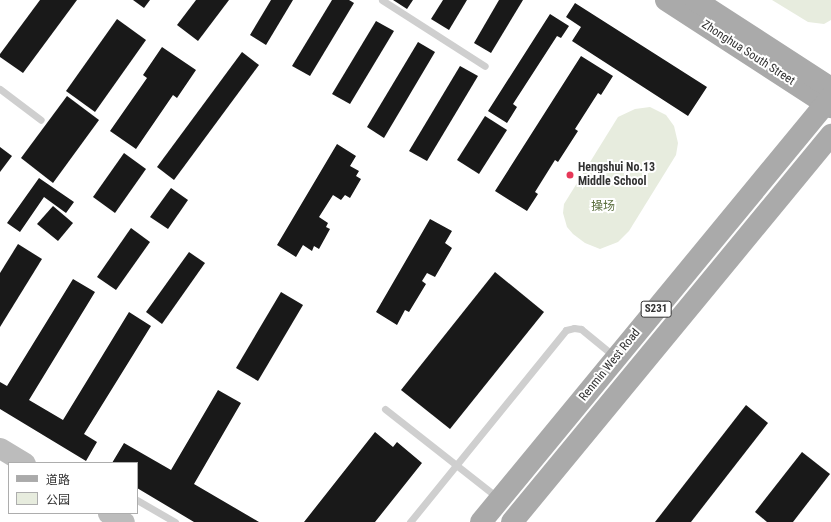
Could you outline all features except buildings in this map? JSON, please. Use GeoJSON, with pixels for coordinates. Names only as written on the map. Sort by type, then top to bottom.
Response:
{"type":"FeatureCollection","features":[{"type":"Feature","properties":{"kind":"main road","name":"Zhonghua South Street"},"geometry":{"type":"LineString","coordinates":[[666,0],[830,99]]}},
{"type":"Feature","properties":{"kind":"main road","name":"Zhonghua South Street"},"geometry":{"type":"LineString","coordinates":[[695,0],[830,99]]}},
{"type":"Feature","properties":{"kind":"main road","name":"Renmin West Road"},"geometry":{"type":"LineString","coordinates":[[481,522],[830,99]]}},
{"type":"Feature","properties":{"kind":"main road","name":"Renmin West Road"},"geometry":{"type":"LineString","coordinates":[[512,522],[831,135]]}},
{"type":"Feature","properties":{"kind":"street"},"geometry":{"type":"LineString","coordinates":[[0,448],[23,462]]}},
{"type":"Feature","properties":{"kind":"street"},"geometry":{"type":"LineString","coordinates":[[110,514],[124,522]]}},
{"type":"Feature","properties":{"kind":"lane"},"geometry":{"type":"LineString","coordinates":[[382,0],[485,66]]}},
{"type":"Feature","properties":{"kind":"lane"},"geometry":{"type":"LineString","coordinates":[[0,89],[41,120]]}},
{"type":"Feature","properties":{"kind":"lane"},"geometry":{"type":"LineString","coordinates":[[410,522],[566,330],[574,328],[581,329],[616,357]]}},
{"type":"Feature","properties":{"kind":"lane"},"geometry":{"type":"LineString","coordinates":[[385,409],[500,499]]}},
{"type":"Feature","properties":{"kind":"lane"},"geometry":{"type":"LineString","coordinates":[[138,501],[175,522]]}},
{"type":"Feature","properties":{"kind":"green space"},"geometry":{"type":"Polygon","coordinates":[[[772,0],[831,0],[831,20],[824,24],[808,22],[772,0]]]}},
{"type":"Feature","properties":{"kind":"green space","name":"操场"},"geometry":{"type":"Polygon","coordinates":[[[650,107],[666,115],[674,126],[678,143],[676,155],[629,231],[618,242],[600,249],[585,243],[573,234],[567,227],[563,213],[564,204],[618,117],[635,109],[650,107]]]}},
{"type":"Feature","properties":{"kind":"place","name":"Hengshui No.13 Middle School"},"geometry":{"type":"Point","coordinates":[570,175]}}]}
